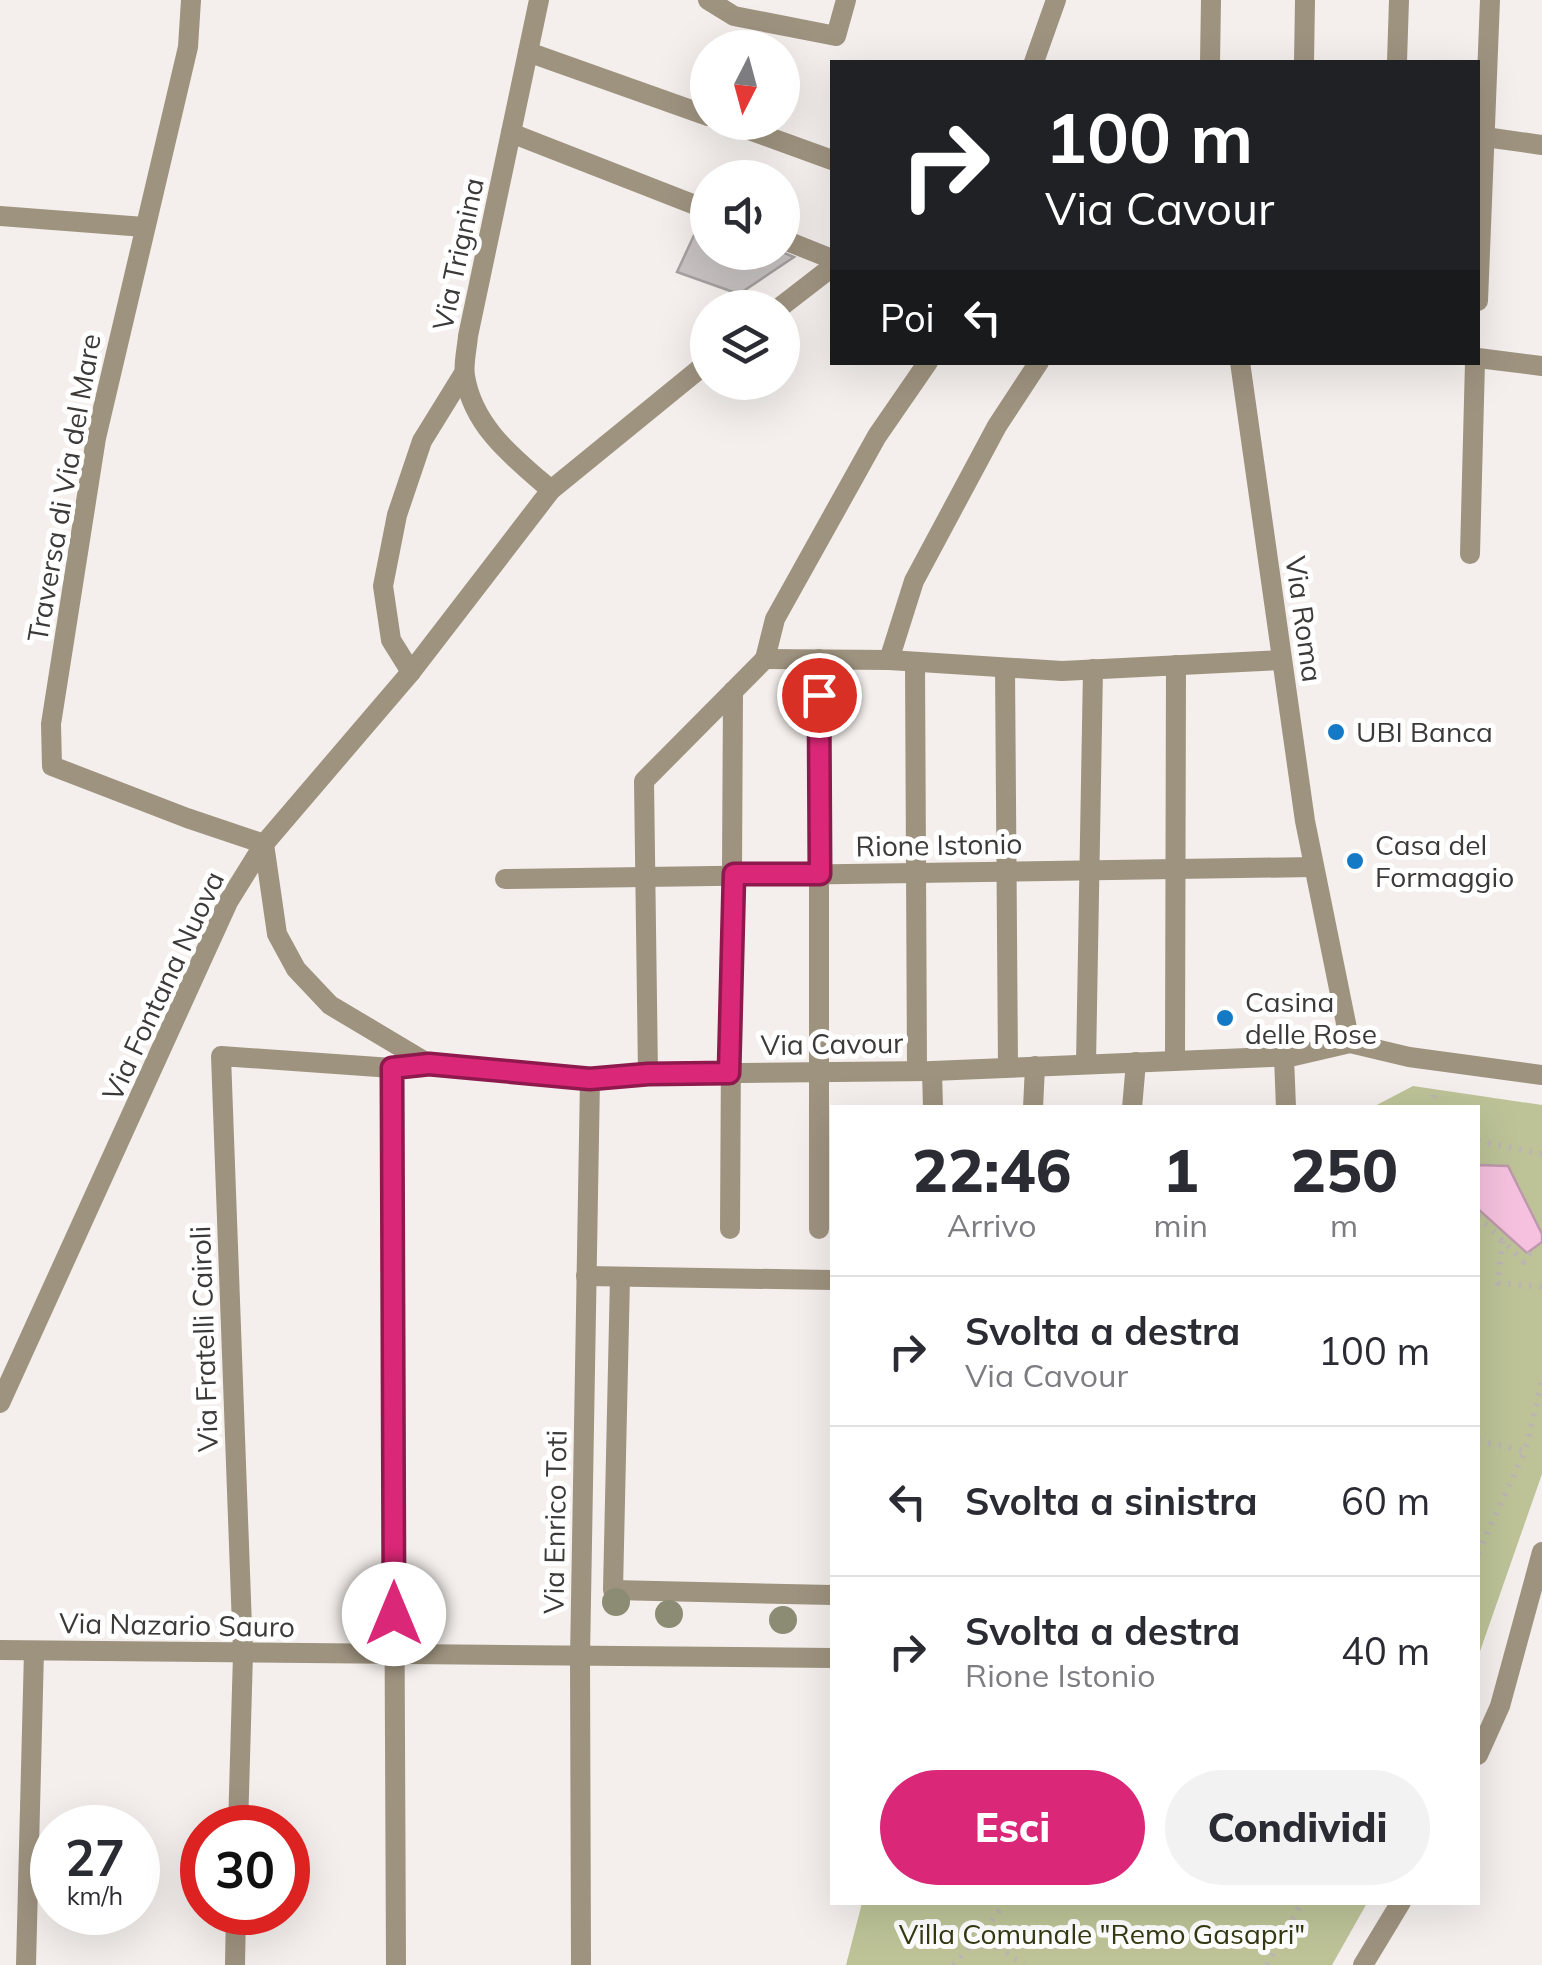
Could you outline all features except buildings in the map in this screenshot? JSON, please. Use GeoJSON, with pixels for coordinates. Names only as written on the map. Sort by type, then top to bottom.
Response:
{"type":"FeatureCollection","features":[{"type":"Feature","properties":{"kind":"street","name":"Traversa di Via del Mare"},"geometry":{"type":"LineString","coordinates":[[191,0],[188,47],[96,438],[51,724],[52,766],[264,844]]}},
{"type":"Feature","properties":{"kind":"street","name":"Via Trignina"},"geometry":{"type":"LineString","coordinates":[[540,0],[468,336],[464,373],[476,414],[505,450],[551,490]]}},
{"type":"Feature","properties":{"kind":"street"},"geometry":{"type":"LineString","coordinates":[[708,0],[734,16],[836,36],[846,0]]}},
{"type":"Feature","properties":{"kind":"street"},"geometry":{"type":"LineString","coordinates":[[1035,60],[1056,0]]}},
{"type":"Feature","properties":{"kind":"street"},"geometry":{"type":"LineString","coordinates":[[1210,60],[1211,0]]}},
{"type":"Feature","properties":{"kind":"street"},"geometry":{"type":"LineString","coordinates":[[1304,60],[1305,0]]}},
{"type":"Feature","properties":{"kind":"street"},"geometry":{"type":"LineString","coordinates":[[1397,60],[1399,0]]}},
{"type":"Feature","properties":{"kind":"street"},"geometry":{"type":"LineString","coordinates":[[1480,191],[1490,0]]}},
{"type":"Feature","properties":{"kind":"street"},"geometry":{"type":"LineString","coordinates":[[528,52],[690,110]]}},
{"type":"Feature","properties":{"kind":"street"},"geometry":{"type":"LineString","coordinates":[[511,133],[690,203]]}},
{"type":"Feature","properties":{"kind":"street"},"geometry":{"type":"LineString","coordinates":[[1481,136],[1542,145]]}},
{"type":"Feature","properties":{"kind":"street"},"geometry":{"type":"LineString","coordinates":[[777,140],[830,159]]}},
{"type":"Feature","properties":{"kind":"street"},"geometry":{"type":"LineString","coordinates":[[0,216],[144,227]]}},
{"type":"Feature","properties":{"kind":"street"},"geometry":{"type":"LineString","coordinates":[[800,248],[830,262]]}},
{"type":"Feature","properties":{"kind":"street"},"geometry":{"type":"LineString","coordinates":[[800,290],[830,265]]}},
{"type":"Feature","properties":{"kind":"street"},"geometry":{"type":"LineString","coordinates":[[1480,360],[1542,366]]}},
{"type":"Feature","properties":{"kind":"street"},"geometry":{"type":"LineString","coordinates":[[648,1074],[644,782],[766,659],[775,619],[877,436],[926,365]]}},
{"type":"Feature","properties":{"kind":"street"},"geometry":{"type":"LineString","coordinates":[[889,660],[914,581],[998,426],[1037,365]]}},
{"type":"Feature","properties":{"kind":"street","name":"Via Roma"},"geometry":{"type":"LineString","coordinates":[[1240,365],[1313,867],[1350,1044]]}},
{"type":"Feature","properties":{"kind":"street"},"geometry":{"type":"LineString","coordinates":[[1470,554],[1476,365]]}},
{"type":"Feature","properties":{"kind":"street"},"geometry":{"type":"LineString","coordinates":[[410,672],[392,640],[384,586],[396,516],[422,441],[464,373]]}},
{"type":"Feature","properties":{"kind":"street","name":"Via Fontana Nuova"},"geometry":{"type":"LineString","coordinates":[[0,1403],[228,902],[264,844],[410,672],[551,490],[690,377]]}},
{"type":"Feature","properties":{"kind":"street"},"geometry":{"type":"LineString","coordinates":[[766,659],[1094,669],[1281,660]]}},
{"type":"Feature","properties":{"kind":"street"},"geometry":{"type":"LineString","coordinates":[[819,659],[819,1230]]}},
{"type":"Feature","properties":{"kind":"street"},"geometry":{"type":"LineString","coordinates":[[915,662],[916,873],[924,1070],[931,1105]]}},
{"type":"Feature","properties":{"kind":"street"},"geometry":{"type":"LineString","coordinates":[[1175,1061],[1176,666]]}},
{"type":"Feature","properties":{"kind":"street"},"geometry":{"type":"LineString","coordinates":[[1006,668],[1008,1067]]}},
{"type":"Feature","properties":{"kind":"street"},"geometry":{"type":"LineString","coordinates":[[1086,1064],[1094,669]]}},
{"type":"Feature","properties":{"kind":"street"},"geometry":{"type":"LineString","coordinates":[[730,1230],[733,691]]}},
{"type":"Feature","properties":{"kind":"street","name":"Via Cavour"},"geometry":{"type":"LineString","coordinates":[[264,844],[278,934],[296,969],[330,1005],[429,1064],[590,1079],[648,1074],[924,1070],[1284,1056],[1350,1044]]}},
{"type":"Feature","properties":{"kind":"street","name":"Rione Istonio"},"geometry":{"type":"LineString","coordinates":[[505,879],[1313,867]]}},
{"type":"Feature","properties":{"kind":"street"},"geometry":{"type":"LineString","coordinates":[[1350,1044],[1410,1057],[1542,1075]]}},
{"type":"Feature","properties":{"kind":"street","name":"Via Fratelli Cairoli"},"geometry":{"type":"LineString","coordinates":[[239,1805],[242,1654],[221,1056],[392,1068],[429,1064]]}},
{"type":"Feature","properties":{"kind":"street"},"geometry":{"type":"LineString","coordinates":[[1284,1056],[1286,1105]]}},
{"type":"Feature","properties":{"kind":"street"},"geometry":{"type":"LineString","coordinates":[[1132,1105],[1136,1062]]}},
{"type":"Feature","properties":{"kind":"street"},"geometry":{"type":"LineString","coordinates":[[1033,1105],[1035,1066]]}},
{"type":"Feature","properties":{"kind":"street"},"geometry":{"type":"LineString","coordinates":[[392,1068],[396,1965]]}},
{"type":"Feature","properties":{"kind":"street","name":"Via Enrico Toti"},"geometry":{"type":"LineString","coordinates":[[581,1965],[580,1658],[590,1079]]}},
{"type":"Feature","properties":{"kind":"street"},"geometry":{"type":"LineString","coordinates":[[586,1276],[830,1280]]}},
{"type":"Feature","properties":{"kind":"street"},"geometry":{"type":"LineString","coordinates":[[620,1277],[613,1590],[830,1595]]}},
{"type":"Feature","properties":{"kind":"street"},"geometry":{"type":"LineString","coordinates":[[1480,1751],[1500,1706],[1542,1552]]}},
{"type":"Feature","properties":{"kind":"street","name":"Via Nazario Sauro"},"geometry":{"type":"LineString","coordinates":[[0,1650],[830,1658]]}},
{"type":"Feature","properties":{"kind":"street"},"geometry":{"type":"LineString","coordinates":[[26,1965],[34,1652]]}},
{"type":"Feature","properties":{"kind":"street"},"geometry":{"type":"LineString","coordinates":[[1363,1965],[1399,1905]]}},
{"type":"Feature","properties":{"kind":"street"},"geometry":{"type":"LineString","coordinates":[[234,1965],[235,1935]]}},
{"type":"Feature","properties":{"kind":"path"},"geometry":{"type":"LineString","coordinates":[[1480,1142],[1542,1154]]}},
{"type":"Feature","properties":{"kind":"path"},"geometry":{"type":"LineString","coordinates":[[1480,1218],[1524,1262],[1534,1248]]}},
{"type":"Feature","properties":{"kind":"path"},"geometry":{"type":"LineString","coordinates":[[1502,1241],[1498,1282],[1542,1287]]}},
{"type":"Feature","properties":{"kind":"path"},"geometry":{"type":"LineString","coordinates":[[1480,1549],[1525,1451],[1542,1380]]}},
{"type":"Feature","properties":{"kind":"path"},"geometry":{"type":"LineString","coordinates":[[1480,1441],[1525,1451]]}},
{"type":"Feature","properties":{"kind":"path"},"geometry":{"type":"LineString","coordinates":[[953,1965],[1004,1905]]}},
{"type":"Feature","properties":{"kind":"path"},"geometry":{"type":"LineString","coordinates":[[1267,1965],[1300,1905]]}},
{"type":"Feature","properties":{"kind":"path"},"geometry":{"type":"LineString","coordinates":[[980,1935],[1024,1965]]}},
{"type":"Feature","properties":{"kind":"green space"},"geometry":{"type":"Polygon","coordinates":[[[1413,1086],[1542,1105],[1542,1474],[1480,1651],[1480,1105],[1377,1105],[1413,1086]]]}},
{"type":"Feature","properties":{"kind":"green space","name":"Villa Comunale \"Remo Gasapri\""},"geometry":{"type":"Polygon","coordinates":[[[861,1905],[1366,1905],[1332,1965],[846,1965],[861,1905]]]}},
{"type":"Feature","properties":{"kind":"shaded area"},"geometry":{"type":"Polygon","coordinates":[[[1480,1165],[1508,1166],[1542,1234],[1542,1242],[1527,1253],[1480,1211],[1480,1165]]]}},
{"type":"Feature","properties":{"kind":"place","name":"UBI Banca"},"geometry":{"type":"Point","coordinates":[1336,732]}},
{"type":"Feature","properties":{"kind":"place","name":"Casa del Formaggio"},"geometry":{"type":"Point","coordinates":[1355,861]}},
{"type":"Feature","properties":{"kind":"place","name":"Casina delle Rose"},"geometry":{"type":"Point","coordinates":[1225,1018]}},
{"type":"Feature","properties":{"kind":"route"},"geometry":{"type":"LineString","coordinates":[[394,1614],[392,1068],[429,1064],[590,1079],[729,1073],[734,874],[820,874],[819,695]]}}]}
